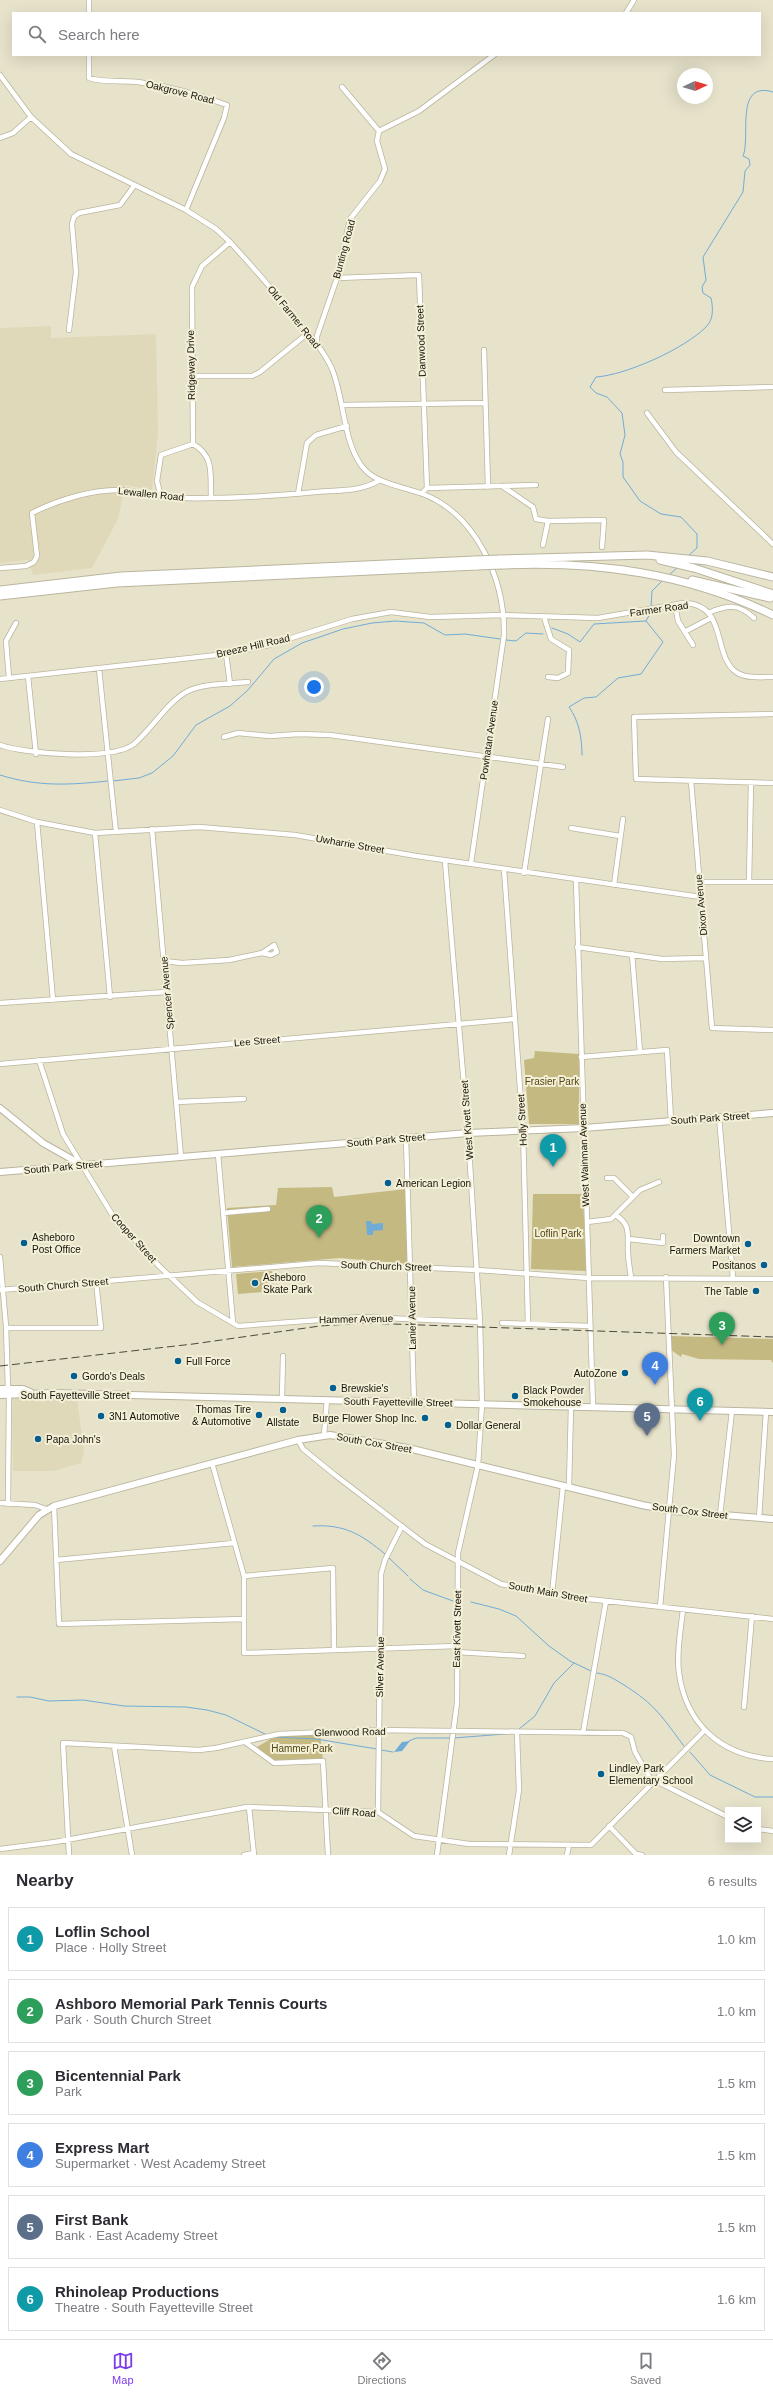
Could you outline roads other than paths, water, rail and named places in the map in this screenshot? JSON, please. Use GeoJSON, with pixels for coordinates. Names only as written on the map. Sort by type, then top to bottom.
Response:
{"type":"FeatureCollection","features":[{"type":"Feature","properties":{"kind":"highway"},"geometry":{"type":"LineString","coordinates":[[619,554],[671,562],[773,594]]}},
{"type":"Feature","properties":{"kind":"highway"},"geometry":{"type":"LineString","coordinates":[[0,590],[129,576],[501,562],[619,554],[676,557],[731,566],[773,576]]}},
{"type":"Feature","properties":{"kind":"highway"},"geometry":{"type":"LineString","coordinates":[[501,562],[575,564],[641,571],[696,581],[773,599]]}},
{"type":"Feature","properties":{"kind":"highway"},"geometry":{"type":"LineString","coordinates":[[0,596],[124,582],[476,563]]}},
{"type":"Feature","properties":{"kind":"highway"},"geometry":{"type":"LineString","coordinates":[[641,571],[723,594],[773,615]]}},
{"type":"Feature","properties":{"kind":"main road"},"geometry":{"type":"LineString","coordinates":[[0,1108],[60,1155],[83,1166]]}},
{"type":"Feature","properties":{"kind":"main road","name":"South Park Street"},"geometry":{"type":"LineString","coordinates":[[0,1172],[468,1133],[584,1128],[773,1113]]}},
{"type":"Feature","properties":{"kind":"main road","name":"South Fayetteville Street"},"geometry":{"type":"LineString","coordinates":[[0,1392],[770,1412]]}},
{"type":"Feature","properties":{"kind":"main road","name":"South Cox Street"},"geometry":{"type":"LineString","coordinates":[[0,1561],[46,1509],[298,1440],[324,1436],[383,1443],[669,1510],[773,1519]]}},
{"type":"Feature","properties":{"kind":"street"},"geometry":{"type":"LineString","coordinates":[[89,0],[89,12]]}},
{"type":"Feature","properties":{"kind":"street"},"geometry":{"type":"LineString","coordinates":[[627,12],[634,0]]}},
{"type":"Feature","properties":{"kind":"street","name":"Oakgrove Road"},"geometry":{"type":"LineString","coordinates":[[89,56],[89,78],[101,82],[121,80],[140,82],[227,105],[224,118],[186,210]]}},
{"type":"Feature","properties":{"kind":"street"},"geometry":{"type":"LineString","coordinates":[[342,87],[379,131],[419,111],[493,56]]}},
{"type":"Feature","properties":{"kind":"street","name":"Old Farmer Road"},"geometry":{"type":"LineString","coordinates":[[0,75],[31,117],[71,154],[186,210],[216,229],[230,242],[308,333],[332,371],[355,454],[361,465],[369,474],[380,480],[422,493],[443,505],[454,514],[476,539],[493,571],[501,596],[504,615]]}},
{"type":"Feature","properties":{"kind":"street"},"geometry":{"type":"LineString","coordinates":[[0,138],[13,133],[31,117]]}},
{"type":"Feature","properties":{"kind":"street","name":"Bunting Road"},"geometry":{"type":"LineString","coordinates":[[317,346],[317,336],[337,278],[350,219],[380,181],[385,169],[377,141],[379,131]]}},
{"type":"Feature","properties":{"kind":"street"},"geometry":{"type":"LineString","coordinates":[[69,330],[76,272],[72,224],[74,217],[79,213],[120,205],[134,186]]}},
{"type":"Feature","properties":{"kind":"street","name":"Ridgeway Drive"},"geometry":{"type":"LineString","coordinates":[[193,444],[192,287],[202,266],[230,242]]}},
{"type":"Feature","properties":{"kind":"street","name":"Danwood Street"},"geometry":{"type":"LineString","coordinates":[[337,278],[419,274],[427,488]]}},
{"type":"Feature","properties":{"kind":"street"},"geometry":{"type":"LineString","coordinates":[[192,376],[252,376],[260,372],[308,333]]}},
{"type":"Feature","properties":{"kind":"street"},"geometry":{"type":"LineString","coordinates":[[484,350],[484,403],[488,487]]}},
{"type":"Feature","properties":{"kind":"street"},"geometry":{"type":"LineString","coordinates":[[665,390],[773,387]]}},
{"type":"Feature","properties":{"kind":"street"},"geometry":{"type":"LineString","coordinates":[[342,405],[484,403]]}},
{"type":"Feature","properties":{"kind":"street"},"geometry":{"type":"LineString","coordinates":[[647,413],[676,452],[773,544]]}},
{"type":"Feature","properties":{"kind":"street"},"geometry":{"type":"LineString","coordinates":[[298,494],[307,443],[316,435],[347,426]]}},
{"type":"Feature","properties":{"kind":"street"},"geometry":{"type":"LineString","coordinates":[[161,497],[158,481],[161,455],[193,444],[209,459],[211,497]]}},
{"type":"Feature","properties":{"kind":"street","name":"Lewallen Road"},"geometry":{"type":"LineString","coordinates":[[0,568],[26,566],[34,562],[36,556],[32,513],[60,502],[108,490],[123,490],[161,497],[298,494],[360,488],[371,486],[380,480]]}},
{"type":"Feature","properties":{"kind":"street"},"geometry":{"type":"LineString","coordinates":[[422,493],[427,488],[536,485]]}},
{"type":"Feature","properties":{"kind":"street"},"geometry":{"type":"LineString","coordinates":[[502,486],[533,507],[536,519],[548,521],[604,520],[602,547]]}},
{"type":"Feature","properties":{"kind":"street"},"geometry":{"type":"LineString","coordinates":[[543,545],[548,521]]}},
{"type":"Feature","properties":{"kind":"street","name":"Farmer Road"},"geometry":{"type":"LineString","coordinates":[[504,615],[598,618],[654,608],[695,604],[708,613]]}},
{"type":"Feature","properties":{"kind":"street"},"geometry":{"type":"LineString","coordinates":[[675,605],[678,621],[686,631],[693,645]]}},
{"type":"Feature","properties":{"kind":"street"},"geometry":{"type":"LineString","coordinates":[[754,618],[744,608],[736,607],[726,607],[708,613],[730,664],[736,673],[748,676],[773,677]]}},
{"type":"Feature","properties":{"kind":"street","name":"Breeze Hill Road"},"geometry":{"type":"LineString","coordinates":[[0,679],[226,654],[269,645],[374,614],[391,612],[446,617],[504,615]]}},
{"type":"Feature","properties":{"kind":"street","name":"Powhatan Avenue"},"geometry":{"type":"LineString","coordinates":[[471,863],[502,649],[504,615]]}},
{"type":"Feature","properties":{"kind":"street"},"geometry":{"type":"LineString","coordinates":[[544,617],[552,639],[569,650],[568,673],[558,678],[548,677]]}},
{"type":"Feature","properties":{"kind":"street"},"geometry":{"type":"LineString","coordinates":[[686,631],[711,618]]}},
{"type":"Feature","properties":{"kind":"street"},"geometry":{"type":"LineString","coordinates":[[9,678],[6,641],[16,623]]}},
{"type":"Feature","properties":{"kind":"street"},"geometry":{"type":"LineString","coordinates":[[226,654],[230,684]]}},
{"type":"Feature","properties":{"kind":"street"},"geometry":{"type":"LineString","coordinates":[[99,669],[106,751],[116,832]]}},
{"type":"Feature","properties":{"kind":"street"},"geometry":{"type":"LineString","coordinates":[[28,676],[36,754]]}},
{"type":"Feature","properties":{"kind":"street"},"geometry":{"type":"LineString","coordinates":[[0,745],[36,754],[56,755],[123,749],[133,744],[180,697],[188,691],[248,682]]}},
{"type":"Feature","properties":{"kind":"street"},"geometry":{"type":"LineString","coordinates":[[773,714],[634,717],[636,779],[773,783]]}},
{"type":"Feature","properties":{"kind":"street"},"geometry":{"type":"LineString","coordinates":[[524,872],[548,719]]}},
{"type":"Feature","properties":{"kind":"street"},"geometry":{"type":"LineString","coordinates":[[224,737],[238,733],[270,736],[299,734],[330,735],[563,767]]}},
{"type":"Feature","properties":{"kind":"street","name":"Dixon Avenue"},"geometry":{"type":"LineString","coordinates":[[690,781],[712,1028],[773,1030]]}},
{"type":"Feature","properties":{"kind":"street"},"geometry":{"type":"LineString","coordinates":[[749,882],[751,783]]}},
{"type":"Feature","properties":{"kind":"street","name":"Uwharrie Street"},"geometry":{"type":"LineString","coordinates":[[0,810],[37,822],[95,833],[199,827],[295,835],[445,861],[471,863],[701,898]]}},
{"type":"Feature","properties":{"kind":"street"},"geometry":{"type":"LineString","coordinates":[[614,885],[623,819]]}},
{"type":"Feature","properties":{"kind":"street"},"geometry":{"type":"LineString","coordinates":[[37,822],[53,1000]]}},
{"type":"Feature","properties":{"kind":"street"},"geometry":{"type":"LineString","coordinates":[[571,828],[620,836]]}},
{"type":"Feature","properties":{"kind":"street","name":"Spencer Avenue"},"geometry":{"type":"LineString","coordinates":[[152,829],[181,1158]]}},
{"type":"Feature","properties":{"kind":"street"},"geometry":{"type":"LineString","coordinates":[[95,833],[110,997]]}},
{"type":"Feature","properties":{"kind":"street","name":"West Kivett Street"},"geometry":{"type":"LineString","coordinates":[[445,861],[468,1133],[480,1322],[482,1404]]}},
{"type":"Feature","properties":{"kind":"street","name":"Holly Street"},"geometry":{"type":"LineString","coordinates":[[504,869],[523,1130],[528,1323]]}},
{"type":"Feature","properties":{"kind":"street","name":"West Wainman Avenue"},"geometry":{"type":"LineString","coordinates":[[576,880],[593,1407]]}},
{"type":"Feature","properties":{"kind":"street"},"geometry":{"type":"LineString","coordinates":[[700,882],[773,882]]}},
{"type":"Feature","properties":{"kind":"street"},"geometry":{"type":"LineString","coordinates":[[577,947],[669,959],[706,958]]}},
{"type":"Feature","properties":{"kind":"street"},"geometry":{"type":"LineString","coordinates":[[164,961],[182,963],[229,960],[262,953]]}},
{"type":"Feature","properties":{"kind":"street"},"geometry":{"type":"LineString","coordinates":[[632,954],[640,1052]]}},
{"type":"Feature","properties":{"kind":"street"},"geometry":{"type":"LineString","coordinates":[[0,1003],[110,997],[166,992]]}},
{"type":"Feature","properties":{"kind":"street","name":"Lee Street"},"geometry":{"type":"LineString","coordinates":[[0,1064],[515,1019]]}},
{"type":"Feature","properties":{"kind":"street"},"geometry":{"type":"LineString","coordinates":[[581,1057],[667,1050],[671,1121]]}},
{"type":"Feature","properties":{"kind":"street","name":"Cooper Street"},"geometry":{"type":"LineString","coordinates":[[39,1060],[61,1128],[113,1216],[169,1276],[197,1302],[233,1323]]}},
{"type":"Feature","properties":{"kind":"street"},"geometry":{"type":"LineString","coordinates":[[176,1102],[244,1099]]}},
{"type":"Feature","properties":{"kind":"street"},"geometry":{"type":"LineString","coordinates":[[719,1117],[733,1278]]}},
{"type":"Feature","properties":{"kind":"street","name":"Lanier Avenue"},"geometry":{"type":"LineString","coordinates":[[406,1138],[413,1319],[414,1402]]}},
{"type":"Feature","properties":{"kind":"street"},"geometry":{"type":"LineString","coordinates":[[218,1154],[233,1323]]}},
{"type":"Feature","properties":{"kind":"street"},"geometry":{"type":"LineString","coordinates":[[607,1178],[614,1178],[633,1197]]}},
{"type":"Feature","properties":{"kind":"street"},"geometry":{"type":"LineString","coordinates":[[587,1222],[603,1222],[615,1215],[640,1190],[659,1182]]}},
{"type":"Feature","properties":{"kind":"street"},"geometry":{"type":"LineString","coordinates":[[223,1213],[268,1209]]}},
{"type":"Feature","properties":{"kind":"street"},"geometry":{"type":"LineString","coordinates":[[615,1215],[627,1225],[631,1278]]}},
{"type":"Feature","properties":{"kind":"street"},"geometry":{"type":"LineString","coordinates":[[629,1239],[663,1243],[663,1236]]}},
{"type":"Feature","properties":{"kind":"street"},"geometry":{"type":"LineString","coordinates":[[0,1257],[6,1328],[8,1392],[8,1504]]}},
{"type":"Feature","properties":{"kind":"street","name":"South Church Street"},"geometry":{"type":"LineString","coordinates":[[2,1290],[319,1263],[477,1270],[588,1278],[666,1277],[773,1279]]}},
{"type":"Feature","properties":{"kind":"street"},"geometry":{"type":"LineString","coordinates":[[660,1607],[674,1456],[666,1277]]}},
{"type":"Feature","properties":{"kind":"street"},"geometry":{"type":"LineString","coordinates":[[6,1328],[101,1328],[96,1282]]}},
{"type":"Feature","properties":{"kind":"street","name":"Hammer Avenue"},"geometry":{"type":"LineString","coordinates":[[233,1323],[238,1326],[361,1317],[480,1322]]}},
{"type":"Feature","properties":{"kind":"street"},"geometry":{"type":"LineString","coordinates":[[502,1322],[590,1326]]}},
{"type":"Feature","properties":{"kind":"street"},"geometry":{"type":"LineString","coordinates":[[282,1356],[282,1399]]}},
{"type":"Feature","properties":{"kind":"street"},"geometry":{"type":"LineString","coordinates":[[324,1436],[327,1400]]}},
{"type":"Feature","properties":{"kind":"street","name":"East Kivett Street"},"geometry":{"type":"LineString","coordinates":[[437,1855],[457,1703],[458,1553],[478,1465],[482,1404]]}},
{"type":"Feature","properties":{"kind":"street"},"geometry":{"type":"LineString","coordinates":[[552,1594],[566,1487],[571,1406]]}},
{"type":"Feature","properties":{"kind":"street"},"geometry":{"type":"LineString","coordinates":[[720,1515],[732,1411]]}},
{"type":"Feature","properties":{"kind":"street"},"geometry":{"type":"LineString","coordinates":[[759,1518],[770,1412]]}},
{"type":"Feature","properties":{"kind":"street","name":"South Main Street"},"geometry":{"type":"LineString","coordinates":[[298,1440],[303,1448],[425,1544],[458,1563],[501,1584],[552,1594],[606,1601],[773,1619]]}},
{"type":"Feature","properties":{"kind":"street"},"geometry":{"type":"LineString","coordinates":[[212,1463],[244,1576],[244,1653],[457,1646]]}},
{"type":"Feature","properties":{"kind":"street"},"geometry":{"type":"LineString","coordinates":[[0,1503],[35,1505],[46,1509]]}},
{"type":"Feature","properties":{"kind":"street"},"geometry":{"type":"LineString","coordinates":[[54,1506],[59,1624],[244,1619]]}},
{"type":"Feature","properties":{"kind":"street","name":"Silver Avenue"},"geometry":{"type":"LineString","coordinates":[[378,1812],[382,1567],[402,1526]]}},
{"type":"Feature","properties":{"kind":"street"},"geometry":{"type":"LineString","coordinates":[[56,1560],[234,1543]]}},
{"type":"Feature","properties":{"kind":"street"},"geometry":{"type":"LineString","coordinates":[[244,1576],[333,1568],[334,1650]]}},
{"type":"Feature","properties":{"kind":"street"},"geometry":{"type":"LineString","coordinates":[[583,1733],[606,1601]]}},
{"type":"Feature","properties":{"kind":"street"},"geometry":{"type":"LineString","coordinates":[[683,1609],[678,1672],[693,1716],[704,1731],[714,1739],[752,1756],[773,1759]]}},
{"type":"Feature","properties":{"kind":"street"},"geometry":{"type":"LineString","coordinates":[[744,1707],[752,1616]]}},
{"type":"Feature","properties":{"kind":"street"},"geometry":{"type":"LineString","coordinates":[[457,1652],[523,1656]]}},
{"type":"Feature","properties":{"kind":"street","name":"Glenwood Road"},"geometry":{"type":"LineString","coordinates":[[67,1840],[63,1744],[198,1750],[216,1748],[279,1734],[379,1731],[626,1734],[631,1737],[642,1767],[655,1780]]}},
{"type":"Feature","properties":{"kind":"street","name":"Cliff Road"},"geometry":{"type":"LineString","coordinates":[[0,1849],[67,1840],[249,1807],[378,1812],[410,1834],[469,1844],[591,1845],[704,1731]]}},
{"type":"Feature","properties":{"kind":"street"},"geometry":{"type":"LineString","coordinates":[[510,1855],[519,1790],[517,1733]]}},
{"type":"Feature","properties":{"kind":"street"},"geometry":{"type":"LineString","coordinates":[[245,1742],[274,1763],[323,1761],[324,1810],[328,1855]]}},
{"type":"Feature","properties":{"kind":"street"},"geometry":{"type":"LineString","coordinates":[[114,1746],[129,1829],[132,1855]]}},
{"type":"Feature","properties":{"kind":"street"},"geometry":{"type":"LineString","coordinates":[[655,1780],[725,1815]]}},
{"type":"Feature","properties":{"kind":"street"},"geometry":{"type":"LineString","coordinates":[[244,1855],[254,1854],[249,1807]]}},
{"type":"Feature","properties":{"kind":"street"},"geometry":{"type":"LineString","coordinates":[[609,1826],[636,1854],[642,1855]]}},
{"type":"Feature","properties":{"kind":"street"},"geometry":{"type":"LineString","coordinates":[[761,1829],[773,1831]]}},
{"type":"Feature","properties":{"kind":"street"},"geometry":{"type":"LineString","coordinates":[[67,1840],[69,1855]]}},
{"type":"Feature","properties":{"kind":"street"},"geometry":{"type":"LineString","coordinates":[[568,1855],[569,1845]]}},
{"type":"Feature","properties":{"kind":"water"},"geometry":{"type":"Polygon","coordinates":[[[366,1221],[371,1221],[372,1224],[383,1223],[383,1230],[373,1231],[373,1235],[367,1235],[366,1221]]]}},
{"type":"Feature","properties":{"kind":"water"},"geometry":{"type":"Polygon","coordinates":[[[410,1741],[402,1751],[394,1752],[402,1742],[410,1741]]]}},
{"type":"Feature","properties":{"kind":"waterway"},"geometry":{"type":"LineString","coordinates":[[688,556],[697,548],[697,534],[681,517],[661,514],[640,501],[623,477],[623,462],[620,454],[625,435],[622,413],[607,397],[596,393],[590,387],[596,377],[623,371],[654,360],[684,344],[709,324],[712,317],[712,306],[711,298],[703,293],[702,287],[706,280],[703,257],[743,192],[745,171],[750,165],[749,159],[743,156],[748,102],[753,94],[761,91],[773,92]]}},
{"type":"Feature","properties":{"kind":"waterway"},"geometry":{"type":"LineString","coordinates":[[669,575],[677,568]]}},
{"type":"Feature","properties":{"kind":"waterway"},"geometry":{"type":"LineString","coordinates":[[651,607],[652,591],[663,580]]}},
{"type":"Feature","properties":{"kind":"waterway"},"geometry":{"type":"LineString","coordinates":[[582,755],[579,730],[569,707],[584,698],[596,697],[618,678],[641,674],[663,642],[646,621],[652,610]]}},
{"type":"Feature","properties":{"kind":"waterway"},"geometry":{"type":"LineString","coordinates":[[113,781],[139,778],[152,773],[173,756],[196,725],[230,706],[248,690],[274,659],[302,643],[343,629],[372,623],[395,621],[424,623],[445,635],[465,634],[500,639]]}},
{"type":"Feature","properties":{"kind":"waterway"},"geometry":{"type":"LineString","coordinates":[[552,628],[568,634],[580,642],[594,624],[646,621]]}},
{"type":"Feature","properties":{"kind":"waterway"},"geometry":{"type":"LineString","coordinates":[[506,640],[516,641],[526,633],[543,634]]}},
{"type":"Feature","properties":{"kind":"waterway"},"geometry":{"type":"LineString","coordinates":[[0,775],[27,782],[54,784],[108,781]]}},
{"type":"Feature","properties":{"kind":"waterway"},"geometry":{"type":"LineString","coordinates":[[313,1526],[334,1527],[352,1532],[368,1541],[385,1554]]}},
{"type":"Feature","properties":{"kind":"waterway"},"geometry":{"type":"LineString","coordinates":[[389,1558],[408,1576]]}},
{"type":"Feature","properties":{"kind":"waterway"},"geometry":{"type":"LineString","coordinates":[[410,1579],[423,1590],[453,1601]]}},
{"type":"Feature","properties":{"kind":"waterway"},"geometry":{"type":"LineString","coordinates":[[471,1602],[499,1609],[516,1616],[549,1646],[570,1661],[591,1671]]}},
{"type":"Feature","properties":{"kind":"waterway"},"geometry":{"type":"LineString","coordinates":[[519,1729],[535,1716],[554,1683],[574,1663]]}},
{"type":"Feature","properties":{"kind":"waterway"},"geometry":{"type":"LineString","coordinates":[[597,1673],[615,1679],[644,1699],[658,1712],[684,1746]]}},
{"type":"Feature","properties":{"kind":"waterway"},"geometry":{"type":"LineString","coordinates":[[17,1697],[30,1697],[49,1701],[83,1700],[124,1706],[186,1707],[207,1710],[226,1715],[267,1735]]}},
{"type":"Feature","properties":{"kind":"waterway"},"geometry":{"type":"LineString","coordinates":[[454,1738],[505,1734]]}},
{"type":"Feature","properties":{"kind":"waterway"},"geometry":{"type":"LineString","coordinates":[[274,1737],[316,1739],[377,1749]]}},
{"type":"Feature","properties":{"kind":"waterway"},"geometry":{"type":"LineString","coordinates":[[409,1741],[416,1738],[451,1738]]}},
{"type":"Feature","properties":{"kind":"waterway"},"geometry":{"type":"LineString","coordinates":[[381,1750],[393,1752]]}},
{"type":"Feature","properties":{"kind":"waterway"},"geometry":{"type":"LineString","coordinates":[[690,1752],[710,1775],[755,1797],[773,1797]]}},
{"type":"Feature","properties":{"kind":"railway"},"geometry":{"type":"LineString","coordinates":[[0,1366],[193,1344],[320,1326],[363,1323],[773,1337]]}},
{"type":"Feature","properties":{"kind":"place","name":"Loflin School"},"geometry":{"type":"Point","coordinates":[553,1167]}},
{"type":"Feature","properties":{"kind":"place","name":"American Legion"},"geometry":{"type":"Point","coordinates":[388,1183]}},
{"type":"Feature","properties":{"kind":"place","name":"Ashboro Memorial Park Tennis Courts"},"geometry":{"type":"Point","coordinates":[319,1238]}},
{"type":"Feature","properties":{"kind":"place","name":"Asheboro Post Office"},"geometry":{"type":"Point","coordinates":[24,1243]}},
{"type":"Feature","properties":{"kind":"place","name":"Downtown Farmers Market"},"geometry":{"type":"Point","coordinates":[748,1244]}},
{"type":"Feature","properties":{"kind":"place","name":"Positanos"},"geometry":{"type":"Point","coordinates":[764,1265]}},
{"type":"Feature","properties":{"kind":"place","name":"Asheboro Skate Park"},"geometry":{"type":"Point","coordinates":[255,1283]}},
{"type":"Feature","properties":{"kind":"place","name":"The Table"},"geometry":{"type":"Point","coordinates":[756,1291]}},
{"type":"Feature","properties":{"kind":"place","name":"Bicentennial Park"},"geometry":{"type":"Point","coordinates":[722,1345]}},
{"type":"Feature","properties":{"kind":"place","name":"Full Force"},"geometry":{"type":"Point","coordinates":[178,1361]}},
{"type":"Feature","properties":{"kind":"place","name":"AutoZone"},"geometry":{"type":"Point","coordinates":[625,1373]}},
{"type":"Feature","properties":{"kind":"place","name":"Gordo's Deals"},"geometry":{"type":"Point","coordinates":[74,1376]}},
{"type":"Feature","properties":{"kind":"place","name":"Express Mart"},"geometry":{"type":"Point","coordinates":[655,1385]}},
{"type":"Feature","properties":{"kind":"place","name":"Brewskie's"},"geometry":{"type":"Point","coordinates":[333,1388]}},
{"type":"Feature","properties":{"kind":"place","name":"Black Powder Smokehouse"},"geometry":{"type":"Point","coordinates":[515,1396]}},
{"type":"Feature","properties":{"kind":"place","name":"Allstate"},"geometry":{"type":"Point","coordinates":[283,1410]}},
{"type":"Feature","properties":{"kind":"place","name":"Thomas Tire & Automotive"},"geometry":{"type":"Point","coordinates":[259,1415]}},
{"type":"Feature","properties":{"kind":"place","name":"3N1 Automotive"},"geometry":{"type":"Point","coordinates":[101,1416]}},
{"type":"Feature","properties":{"kind":"place","name":"Burge Flower Shop Inc."},"geometry":{"type":"Point","coordinates":[425,1418]}},
{"type":"Feature","properties":{"kind":"place","name":"Rhinoleap Productions"},"geometry":{"type":"Point","coordinates":[700,1421]}},
{"type":"Feature","properties":{"kind":"place","name":"Dollar General"},"geometry":{"type":"Point","coordinates":[448,1425]}},
{"type":"Feature","properties":{"kind":"place","name":"First Bank"},"geometry":{"type":"Point","coordinates":[647,1436]}},
{"type":"Feature","properties":{"kind":"place","name":"Papa John's"},"geometry":{"type":"Point","coordinates":[38,1439]}},
{"type":"Feature","properties":{"kind":"place","name":"Lindley Park Elementary School"},"geometry":{"type":"Point","coordinates":[601,1774]}},
{"type":"Feature","properties":{"kind":"park label","name":"Frasier Park"},"geometry":{"type":"Point","coordinates":[552,1081]}},
{"type":"Feature","properties":{"kind":"park label","name":"Loflin Park"},"geometry":{"type":"Point","coordinates":[558,1233]}},
{"type":"Feature","properties":{"kind":"park label","name":"Hammer Park"},"geometry":{"type":"Point","coordinates":[302,1748]}}]}
